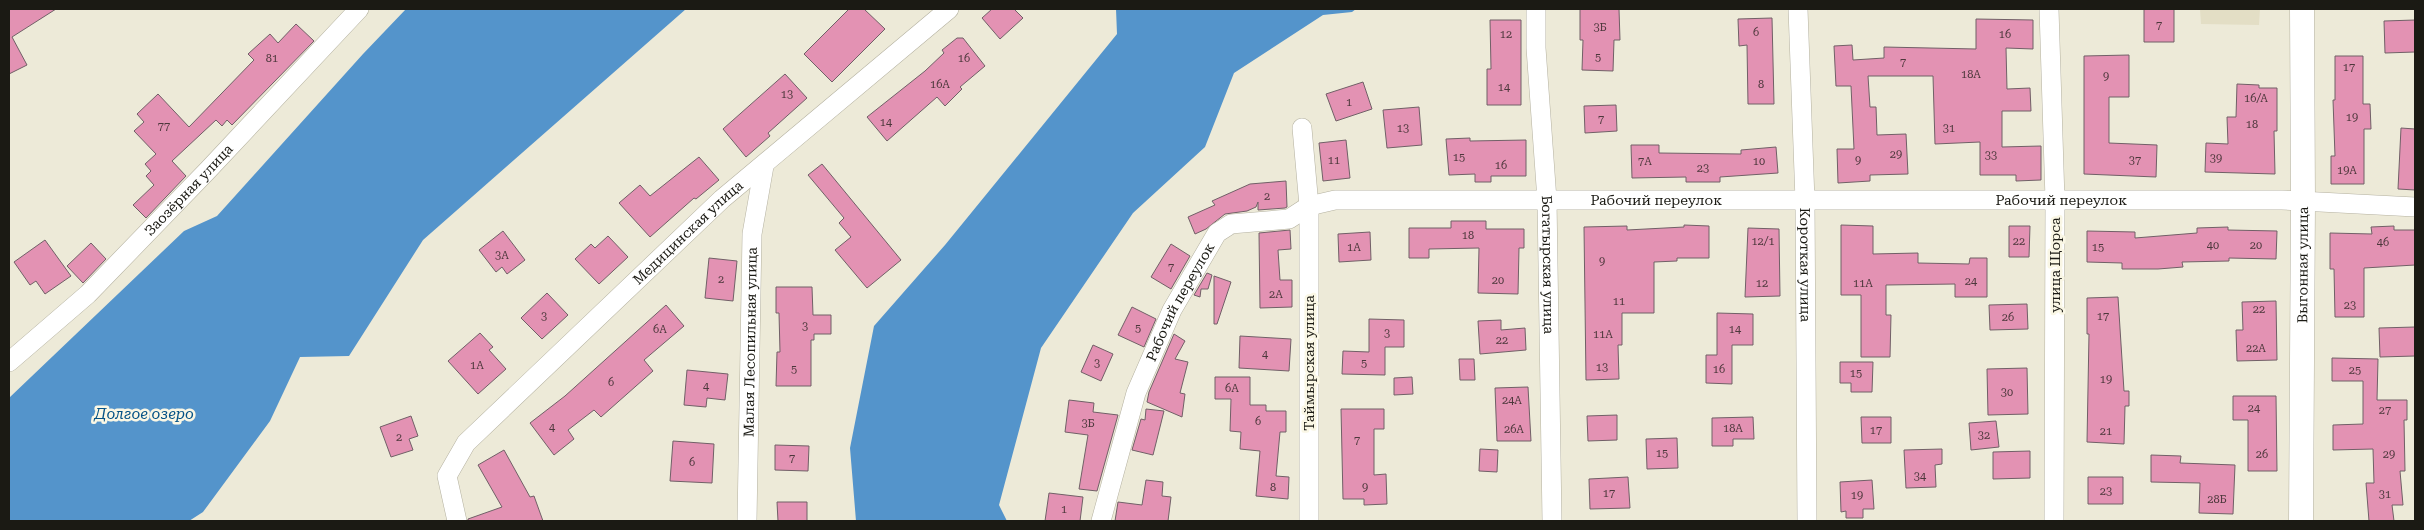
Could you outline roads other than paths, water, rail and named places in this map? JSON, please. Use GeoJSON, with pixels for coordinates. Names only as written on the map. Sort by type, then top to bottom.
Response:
{"type":"FeatureCollection","features":[{"type":"Feature","properties":{"kind":"street","name":"Заозёрная улица"},"geometry":{"type":"LineString","coordinates":[[9,362],[88,294],[208,170],[359,9]]}},
{"type":"Feature","properties":{"kind":"street","name":"Медицинская улица"},"geometry":{"type":"LineString","coordinates":[[457,521],[447,476],[466,443],[722,199],[764,166],[949,9]]}},
{"type":"Feature","properties":{"kind":"street","name":"Богатырская улица"},"geometry":{"type":"LineString","coordinates":[[1536,9],[1536,48],[1547,200],[1552,521]]}},
{"type":"Feature","properties":{"kind":"street","name":"Короткая улица"},"geometry":{"type":"LineString","coordinates":[[1798,9],[1806,200],[1807,521]]}},
{"type":"Feature","properties":{"kind":"street","name":"улица Щорса"},"geometry":{"type":"LineString","coordinates":[[2049,9],[2055,200],[2054,521]]}},
{"type":"Feature","properties":{"kind":"street","name":"Выгонная улица"},"geometry":{"type":"LineString","coordinates":[[2300,521],[2303,202],[2302,9]]}},
{"type":"Feature","properties":{"kind":"street","name":"Таймырская улица"},"geometry":{"type":"LineString","coordinates":[[1302,128],[1309,206],[1308,521]]}},
{"type":"Feature","properties":{"kind":"street","name":"Малая Лесопильная улица"},"geometry":{"type":"LineString","coordinates":[[747,521],[752,234],[764,166]]}},
{"type":"Feature","properties":{"kind":"street","name":"Рабочий переулок"},"geometry":{"type":"LineString","coordinates":[[1101,521],[1136,393],[1172,310],[1216,233],[1231,224],[1289,219],[1309,206],[1335,200],[2282,200],[2415,206]]}},
{"type":"Feature","properties":{"kind":"water","name":"Долгое озеро"},"geometry":{"type":"Polygon","coordinates":[[[406,9],[686,9],[423,240],[349,356],[300,357],[270,421],[203,512],[189,521],[9,521],[9,398],[184,231],[217,216],[406,9]]]}},
{"type":"Feature","properties":{"kind":"water"},"geometry":{"type":"Polygon","coordinates":[[[1116,9],[1356,9],[1352,12],[1323,15],[1234,73],[1205,147],[1133,213],[1041,348],[999,505],[1007,521],[856,521],[850,448],[874,326],[945,245],[1117,34],[1116,9]]]}}]}
